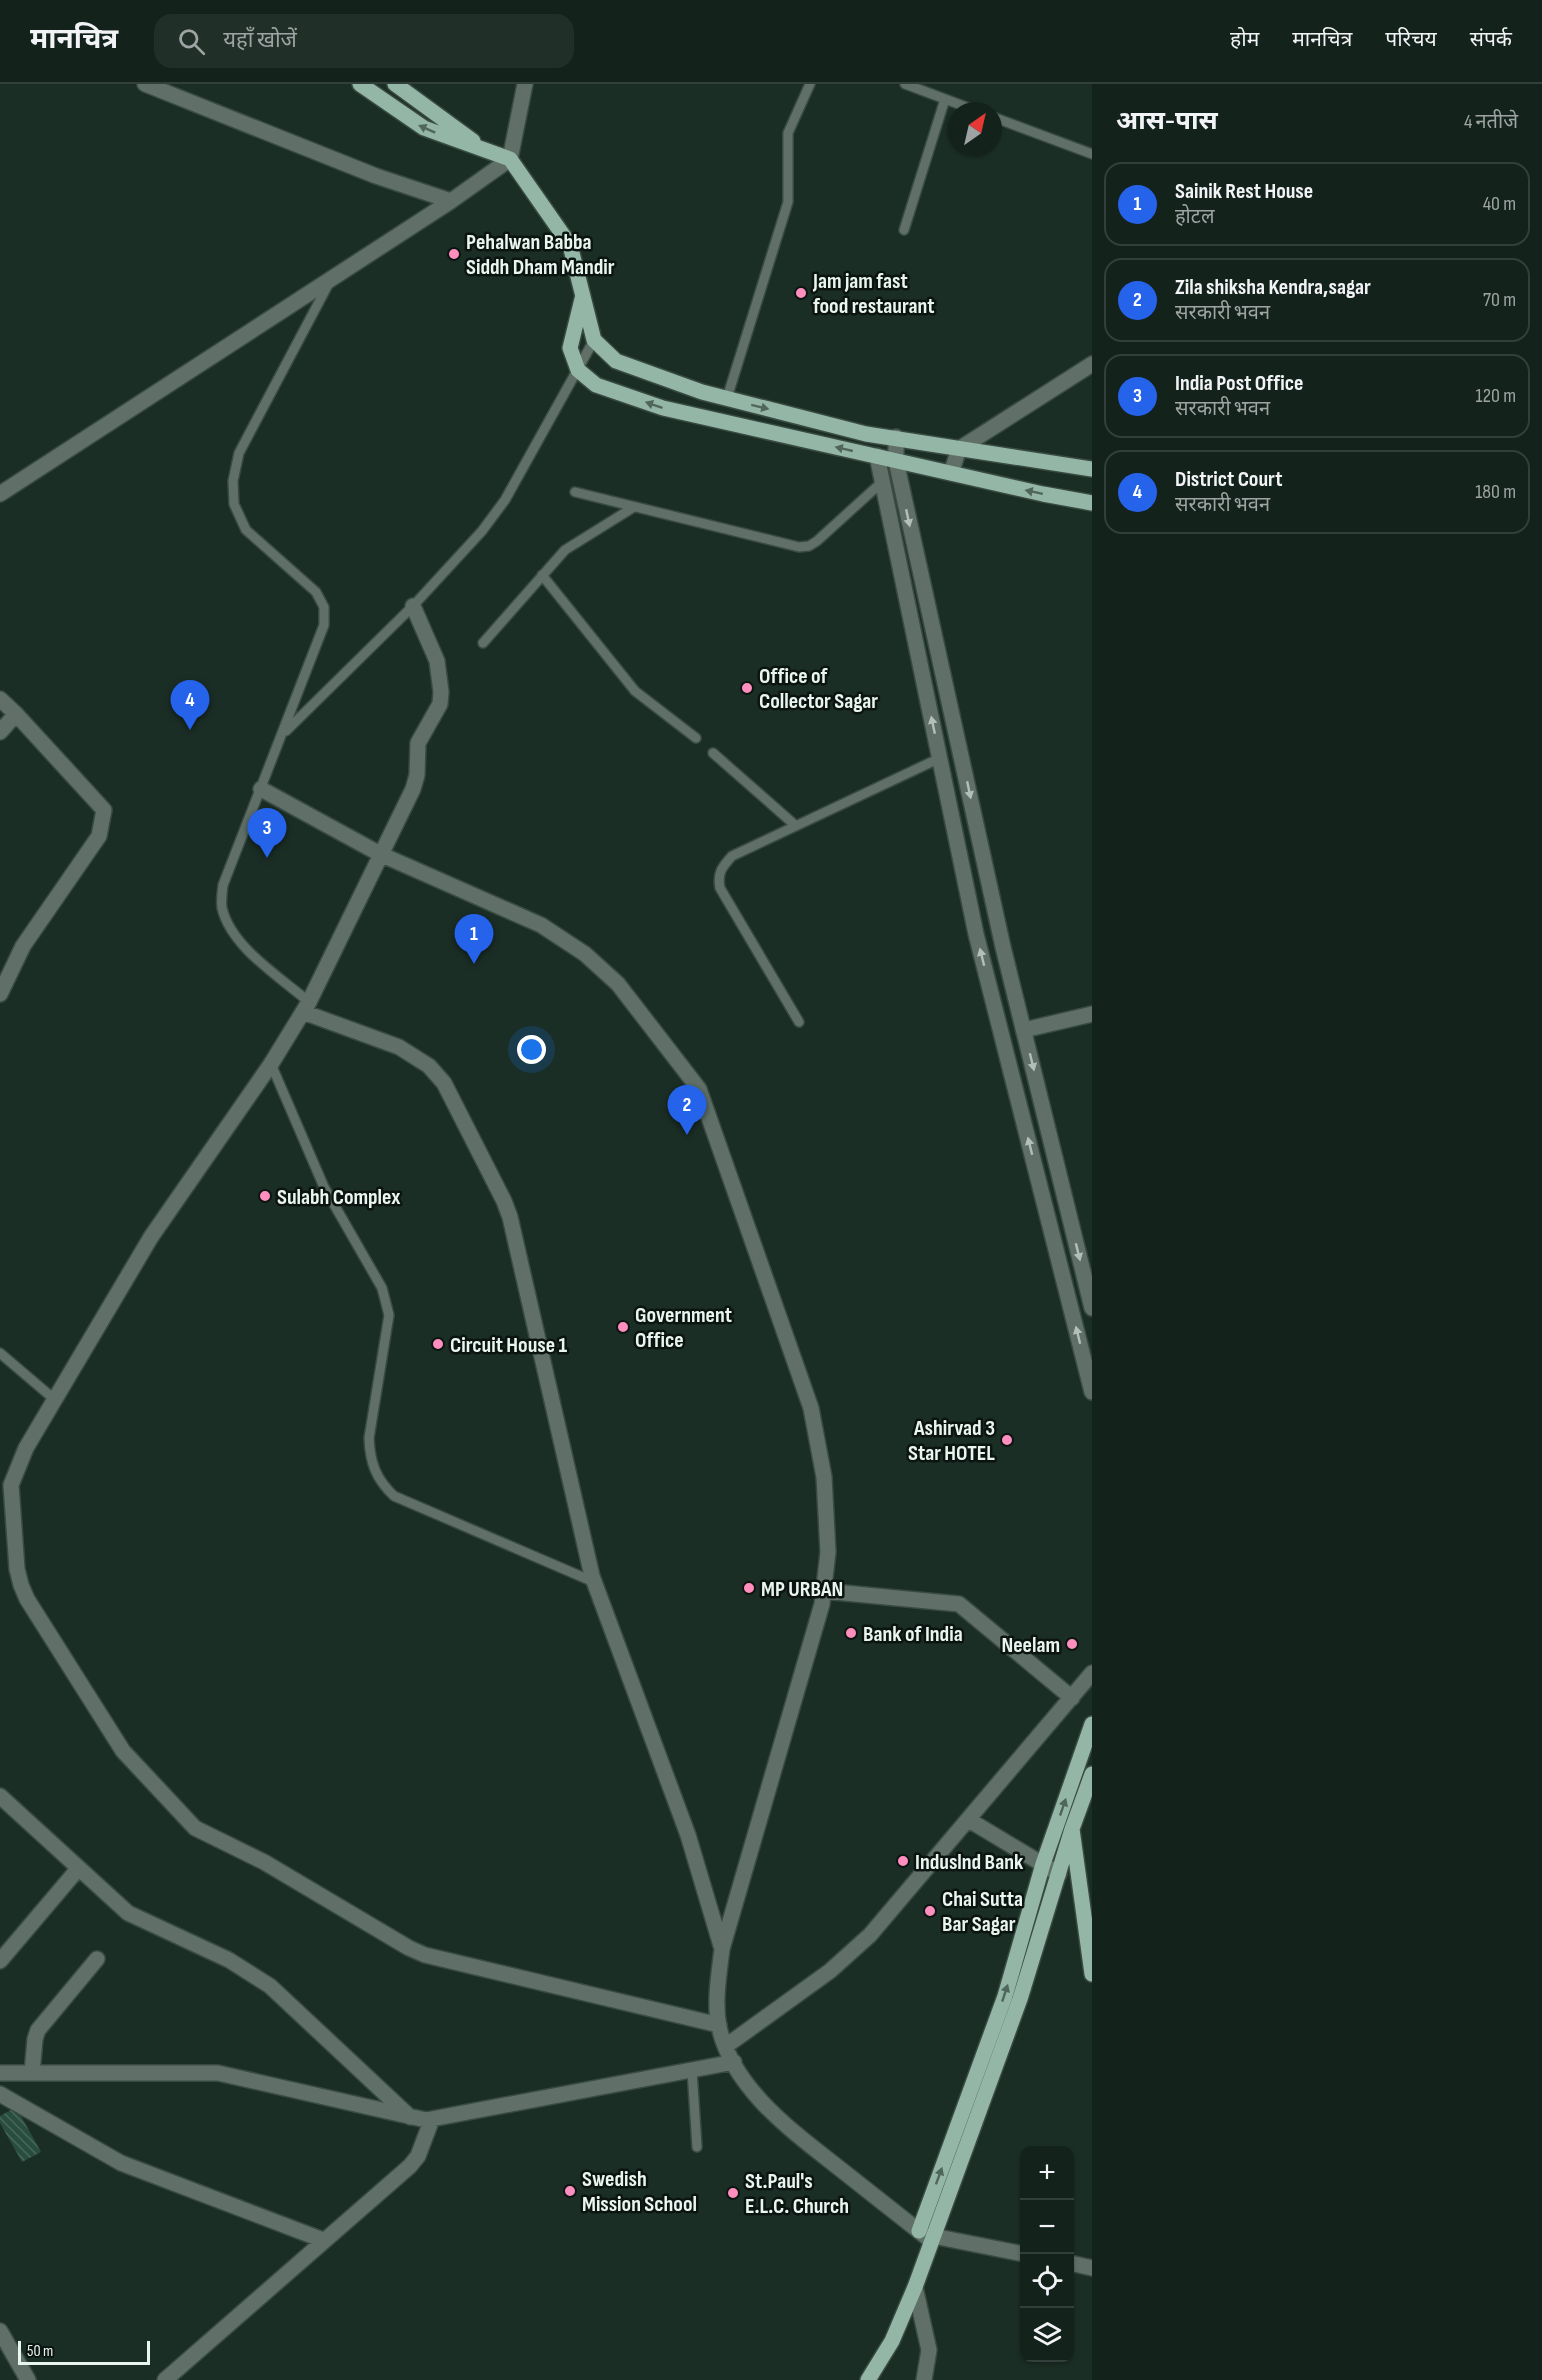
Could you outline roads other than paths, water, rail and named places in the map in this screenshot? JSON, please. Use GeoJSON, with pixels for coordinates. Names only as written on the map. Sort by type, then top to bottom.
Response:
{"type":"FeatureCollection","features":[{"type":"Feature","properties":{"kind":"main road"},"geometry":{"type":"LineString","coordinates":[[360,84],[424,128],[510,159],[570,245],[594,340],[616,361],[702,392],[874,435],[1092,469]]}},
{"type":"Feature","properties":{"kind":"main road"},"geometry":{"type":"LineString","coordinates":[[395,84],[453,125],[482,149]]}},
{"type":"Feature","properties":{"kind":"main road"},"geometry":{"type":"LineString","coordinates":[[583,296],[570,348],[578,370],[596,385],[663,408],[1092,503]]}},
{"type":"Feature","properties":{"kind":"main road"},"geometry":{"type":"LineString","coordinates":[[868,2380],[892,2341],[915,2287],[928,2236],[1005,1996],[1043,1864],[1092,1724]]}},
{"type":"Feature","properties":{"kind":"main road"},"geometry":{"type":"LineString","coordinates":[[928,2236],[1020,1999],[1072,1829],[1092,1774]]}},
{"type":"Feature","properties":{"kind":"main road"},"geometry":{"type":"LineString","coordinates":[[1072,1829],[1092,1974]]}},
{"type":"Feature","properties":{"kind":"street"},"geometry":{"type":"LineString","coordinates":[[145,84],[376,176],[451,201]]}},
{"type":"Feature","properties":{"kind":"street"},"geometry":{"type":"LineString","coordinates":[[0,494],[451,201],[510,159],[525,84]]}},
{"type":"Feature","properties":{"kind":"street"},"geometry":{"type":"LineString","coordinates":[[951,473],[959,449],[1092,364]]}},
{"type":"Feature","properties":{"kind":"street"},"geometry":{"type":"LineString","coordinates":[[874,435],[976,934],[1092,1392]]}},
{"type":"Feature","properties":{"kind":"street"},"geometry":{"type":"LineString","coordinates":[[896,437],[896,461],[1003,947],[1092,1308]]}},
{"type":"Feature","properties":{"kind":"street"},"geometry":{"type":"LineString","coordinates":[[413,606],[437,661],[441,678],[440,704],[418,743],[417,775],[413,789],[306,1007],[271,1064],[151,1237],[26,1448],[11,1485],[17,1569],[27,1599],[123,1751],[188,1821],[203,1833],[264,1862],[409,1948],[425,1955],[719,2025]]}},
{"type":"Feature","properties":{"kind":"street"},"geometry":{"type":"LineString","coordinates":[[0,699],[104,810],[99,836],[23,946],[0,994]]}},
{"type":"Feature","properties":{"kind":"street"},"geometry":{"type":"LineString","coordinates":[[0,732],[16,714]]}},
{"type":"Feature","properties":{"kind":"street"},"geometry":{"type":"LineString","coordinates":[[261,789],[380,854],[541,925],[585,954],[618,984],[699,1089],[811,1408],[824,1477],[828,1552],[822,1604],[722,1949],[717,1999],[719,2025],[734,2062],[751,2087],[791,2130],[928,2236],[1020,2253]]}},
{"type":"Feature","properties":{"kind":"street"},"geometry":{"type":"LineString","coordinates":[[306,1007],[399,1047],[429,1066],[444,1083],[504,1201],[510,1217],[594,1582],[690,1841],[722,1949]]}},
{"type":"Feature","properties":{"kind":"street"},"geometry":{"type":"LineString","coordinates":[[1024,1030],[1092,1014]]}},
{"type":"Feature","properties":{"kind":"street"},"geometry":{"type":"LineString","coordinates":[[824,1591],[959,1604],[1072,1698]]}},
{"type":"Feature","properties":{"kind":"street"},"geometry":{"type":"LineString","coordinates":[[726,2046],[849,1955],[870,1935],[1092,1673]]}},
{"type":"Feature","properties":{"kind":"street"},"geometry":{"type":"LineString","coordinates":[[0,1796],[128,1913],[229,1960],[270,1986],[411,2118]]}},
{"type":"Feature","properties":{"kind":"street"},"geometry":{"type":"LineString","coordinates":[[969,1820],[1059,1874]]}},
{"type":"Feature","properties":{"kind":"street"},"geometry":{"type":"LineString","coordinates":[[0,1961],[78,1869]]}},
{"type":"Feature","properties":{"kind":"street"},"geometry":{"type":"LineString","coordinates":[[32,2073],[38,2030],[97,1959]]}},
{"type":"Feature","properties":{"kind":"street"},"geometry":{"type":"LineString","coordinates":[[0,2073],[218,2073],[411,2118],[432,2119],[734,2062]]}},
{"type":"Feature","properties":{"kind":"street"},"geometry":{"type":"LineString","coordinates":[[0,2094],[121,2163],[323,2241]]}},
{"type":"Feature","properties":{"kind":"street"},"geometry":{"type":"LineString","coordinates":[[165,2380],[415,2161],[432,2119]]}},
{"type":"Feature","properties":{"kind":"street"},"geometry":{"type":"LineString","coordinates":[[1074,2264],[1092,2268]]}},
{"type":"Feature","properties":{"kind":"street"},"geometry":{"type":"LineString","coordinates":[[915,2287],[929,2350],[924,2380]]}},
{"type":"Feature","properties":{"kind":"street"},"geometry":{"type":"LineString","coordinates":[[0,2331],[28,2380]]}},
{"type":"Feature","properties":{"kind":"lane"},"geometry":{"type":"LineString","coordinates":[[727,398],[788,202],[788,133],[810,84]]}},
{"type":"Feature","properties":{"kind":"lane"},"geometry":{"type":"LineString","coordinates":[[905,84],[953,102]]}},
{"type":"Feature","properties":{"kind":"lane"},"geometry":{"type":"LineString","coordinates":[[904,230],[945,99]]}},
{"type":"Feature","properties":{"kind":"lane"},"geometry":{"type":"LineString","coordinates":[[1002,120],[1092,154]]}},
{"type":"Feature","properties":{"kind":"lane"},"geometry":{"type":"LineString","coordinates":[[306,1007],[241,945],[228,926],[222,906],[223,885],[319,640],[324,625],[324,607],[316,592],[246,531],[234,504],[233,481],[239,453],[331,278]]}},
{"type":"Feature","properties":{"kind":"lane"},"geometry":{"type":"LineString","coordinates":[[282,734],[413,606],[482,531],[505,500],[594,340]]}},
{"type":"Feature","properties":{"kind":"lane"},"geometry":{"type":"LineString","coordinates":[[575,492],[799,547],[808,546],[882,482]]}},
{"type":"Feature","properties":{"kind":"lane"},"geometry":{"type":"LineString","coordinates":[[483,643],[556,558],[573,544],[634,507]]}},
{"type":"Feature","properties":{"kind":"lane"},"geometry":{"type":"LineString","coordinates":[[542,575],[635,691],[696,738]]}},
{"type":"Feature","properties":{"kind":"lane"},"geometry":{"type":"LineString","coordinates":[[713,753],[796,826]]}},
{"type":"Feature","properties":{"kind":"lane"},"geometry":{"type":"LineString","coordinates":[[799,1022],[720,888],[718,876],[723,866],[732,856],[940,758]]}},
{"type":"Feature","properties":{"kind":"lane"},"geometry":{"type":"LineString","coordinates":[[271,1064],[324,1187],[382,1288],[386,1299],[388,1315],[369,1438],[370,1456],[375,1473],[394,1496],[594,1582]]}},
{"type":"Feature","properties":{"kind":"lane"},"geometry":{"type":"LineString","coordinates":[[0,1353],[54,1400]]}},
{"type":"Feature","properties":{"kind":"lane"},"geometry":{"type":"LineString","coordinates":[[692,2070],[697,2147]]}},
{"type":"Feature","properties":{"kind":"place","name":"Pehalwan Babba Siddh Dham Mandir"},"geometry":{"type":"Point","coordinates":[454,254]}},
{"type":"Feature","properties":{"kind":"place","name":"Jam jam fast food restaurant"},"geometry":{"type":"Point","coordinates":[801,293]}},
{"type":"Feature","properties":{"kind":"place","name":"Office of Collector Sagar"},"geometry":{"type":"Point","coordinates":[747,688]}},
{"type":"Feature","properties":{"kind":"place","name":"District Court"},"geometry":{"type":"Point","coordinates":[190,730]}},
{"type":"Feature","properties":{"kind":"place","name":"India Post Office"},"geometry":{"type":"Point","coordinates":[267,858]}},
{"type":"Feature","properties":{"kind":"place","name":"Sainik Rest House"},"geometry":{"type":"Point","coordinates":[474,964]}},
{"type":"Feature","properties":{"kind":"place","name":"Zila shiksha Kendra,sagar"},"geometry":{"type":"Point","coordinates":[687,1135]}},
{"type":"Feature","properties":{"kind":"place","name":"Sulabh Complex"},"geometry":{"type":"Point","coordinates":[265,1196]}},
{"type":"Feature","properties":{"kind":"place","name":"Government Office"},"geometry":{"type":"Point","coordinates":[623,1327]}},
{"type":"Feature","properties":{"kind":"place","name":"Circuit House 1"},"geometry":{"type":"Point","coordinates":[438,1344]}},
{"type":"Feature","properties":{"kind":"place","name":"Ashirvad 3 Star HOTEL"},"geometry":{"type":"Point","coordinates":[1007,1440]}},
{"type":"Feature","properties":{"kind":"place","name":"MP URBAN"},"geometry":{"type":"Point","coordinates":[749,1588]}},
{"type":"Feature","properties":{"kind":"place","name":"Bank of India"},"geometry":{"type":"Point","coordinates":[851,1633]}},
{"type":"Feature","properties":{"kind":"place","name":"Neelam"},"geometry":{"type":"Point","coordinates":[1072,1644]}},
{"type":"Feature","properties":{"kind":"place","name":"Induslnd Bank"},"geometry":{"type":"Point","coordinates":[903,1861]}},
{"type":"Feature","properties":{"kind":"place","name":"Chai Sutta Bar Sagar"},"geometry":{"type":"Point","coordinates":[930,1911]}},
{"type":"Feature","properties":{"kind":"place","name":"Swedish Mission School"},"geometry":{"type":"Point","coordinates":[570,2191]}},
{"type":"Feature","properties":{"kind":"place","name":"St.Paul's E.L.C. Church"},"geometry":{"type":"Point","coordinates":[733,2193]}}]}
